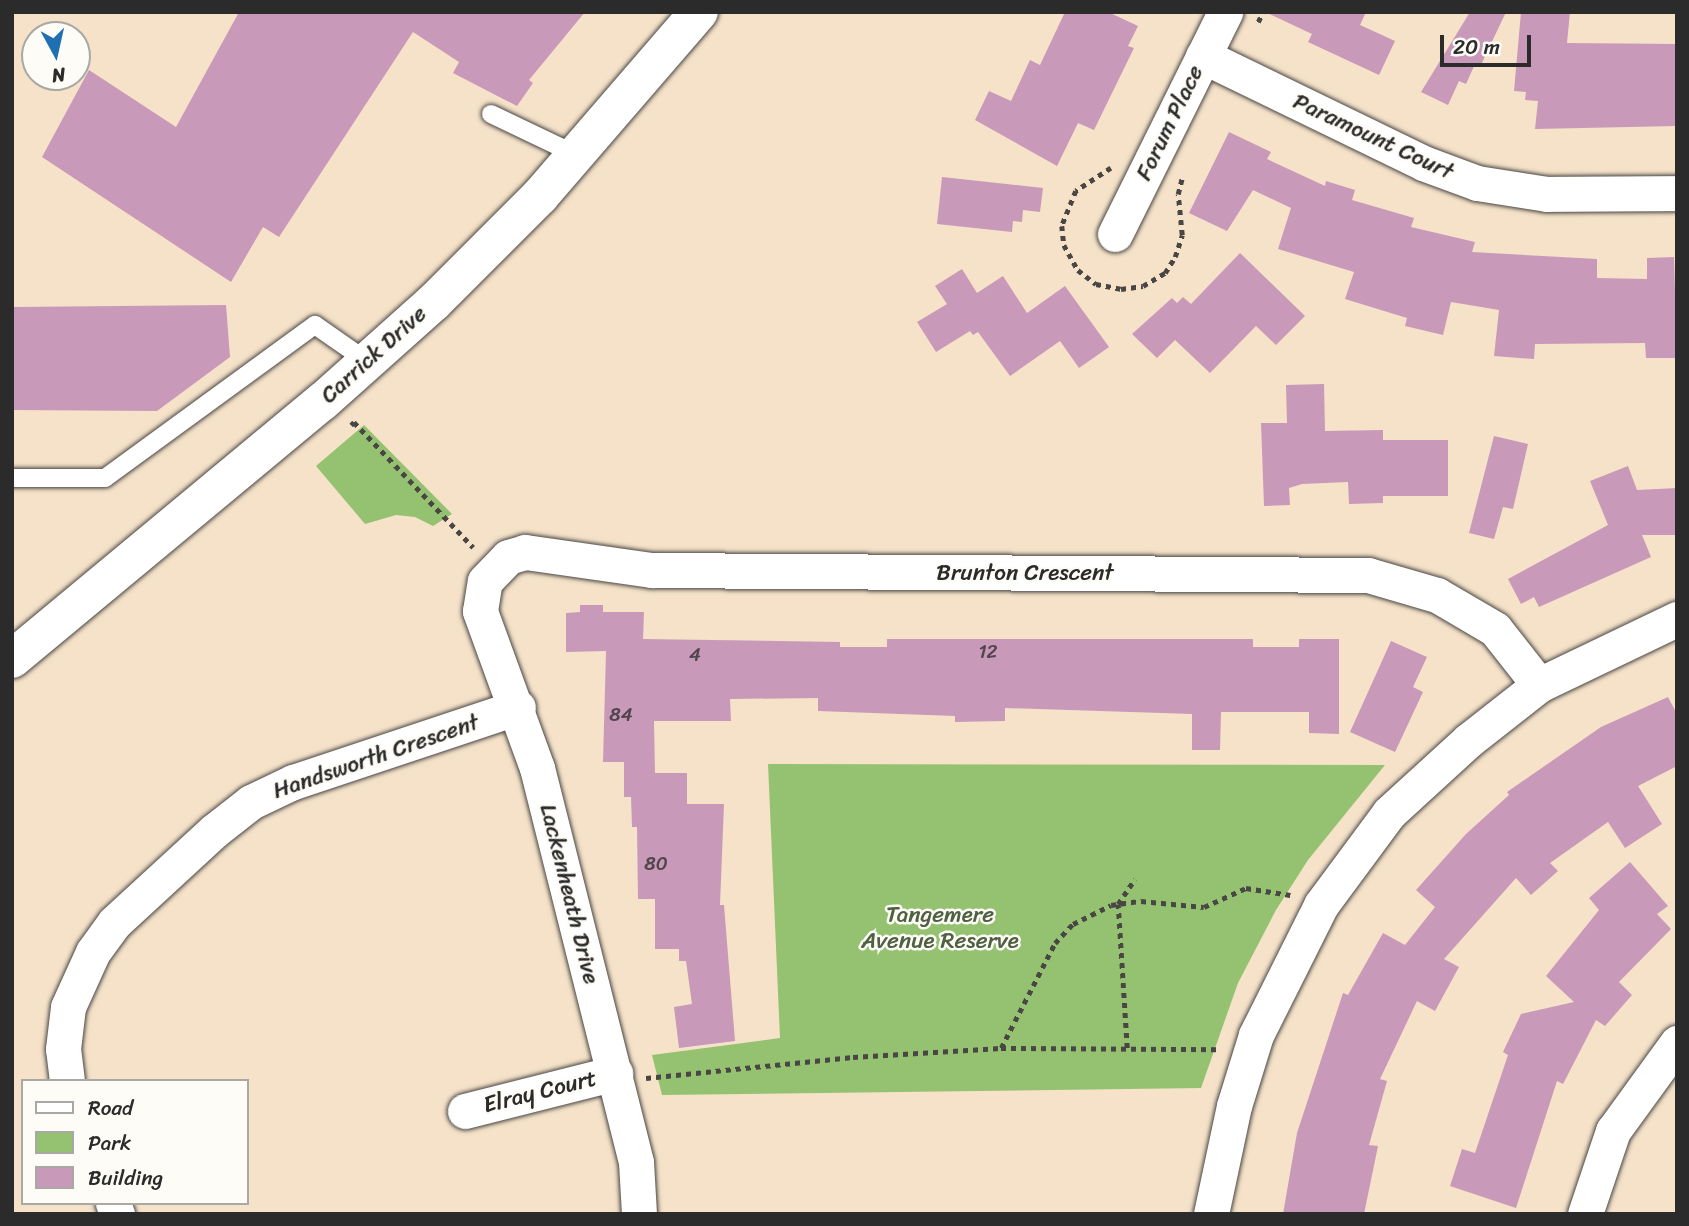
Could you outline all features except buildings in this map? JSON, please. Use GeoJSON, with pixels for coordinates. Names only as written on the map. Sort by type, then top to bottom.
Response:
{"type":"FeatureCollection","features":[{"type":"Feature","properties":{"kind":"street","name":"Forum Place"},"geometry":{"type":"LineString","coordinates":[[1115,234],[1225,12]]}},
{"type":"Feature","properties":{"kind":"street","name":"Carrick Drive"},"geometry":{"type":"LineString","coordinates":[[12,659],[322,402],[443,293],[577,155],[695,13]]}},
{"type":"Feature","properties":{"kind":"street","name":"Paramount Court"},"geometry":{"type":"LineString","coordinates":[[1203,56],[1423,163],[1477,183],[1547,194],[1677,194]]}},
{"type":"Feature","properties":{"kind":"street","name":"Brunton Crescent"},"geometry":{"type":"LineString","coordinates":[[489,574],[508,556],[525,552],[652,570],[1368,575],[1437,595],[1495,629],[1539,685]]}},
{"type":"Feature","properties":{"kind":"street","name":"Lackenheath Drive"},"geometry":{"type":"LineString","coordinates":[[489,574],[480,611],[518,707],[617,1079],[636,1162],[639,1214]]}},
{"type":"Feature","properties":{"kind":"street"},"geometry":{"type":"LineString","coordinates":[[1210,1214],[1234,1106],[1256,1035],[1321,905],[1390,813],[1469,740],[1539,685],[1677,619]]}},
{"type":"Feature","properties":{"kind":"street","name":"Handsworth Crescent"},"geometry":{"type":"LineString","coordinates":[[67,1079],[63,1049],[68,1007],[93,952],[114,923],[214,831],[251,802],[293,782],[518,707]]}},
{"type":"Feature","properties":{"kind":"street"},"geometry":{"type":"LineString","coordinates":[[1585,1214],[1613,1131],[1677,1043]]}},
{"type":"Feature","properties":{"kind":"street","name":"Elray Court"},"geometry":{"type":"LineString","coordinates":[[465,1111],[617,1079]]}},
{"type":"Feature","properties":{"kind":"lane"},"geometry":{"type":"LineString","coordinates":[[491,114],[577,155]]}},
{"type":"Feature","properties":{"kind":"lane"},"geometry":{"type":"LineString","coordinates":[[12,478],[105,478],[315,325],[368,362]]}},
{"type":"Feature","properties":{"kind":"path"},"geometry":{"type":"LineString","coordinates":[[322,402],[345,429],[354,422],[489,574]]}},
{"type":"Feature","properties":{"kind":"path"},"geometry":{"type":"LineString","coordinates":[[1128,1048],[1118,904],[1135,879]]}},
{"type":"Feature","properties":{"kind":"path"},"geometry":{"type":"LineString","coordinates":[[1002,1048],[1055,943],[1073,924],[1118,904],[1140,901],[1204,907],[1232,892],[1263,888],[1321,905]]}},
{"type":"Feature","properties":{"kind":"path"},"geometry":{"type":"LineString","coordinates":[[617,1079],[745,1066],[1002,1048],[1221,1049]]}},
{"type":"Feature","properties":{"kind":"green space"},"geometry":{"type":"Polygon","coordinates":[[[364,425],[452,514],[433,526],[415,517],[396,515],[365,524],[316,466],[364,425]]]}},
{"type":"Feature","properties":{"kind":"green space","name":"Tangemere Avenue Reserve"},"geometry":{"type":"Polygon","coordinates":[[[768,764],[1385,765],[1308,860],[1276,910],[1238,983],[1201,1088],[662,1095],[652,1055],[780,1038],[768,764]]]}}]}
